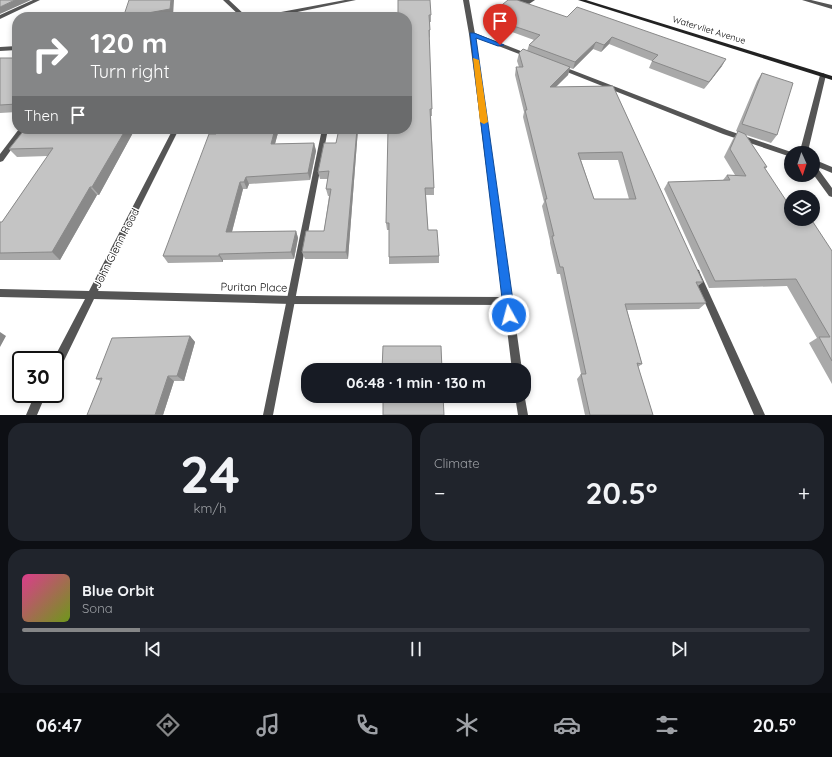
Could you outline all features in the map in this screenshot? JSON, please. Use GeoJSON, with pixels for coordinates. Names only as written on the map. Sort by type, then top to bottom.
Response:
{"type":"FeatureCollection","features":[{"type":"Feature","properties":{"kind":"street"},"geometry":{"type":"LineString","coordinates":[[0,17],[37,0]]}},
{"type":"Feature","properties":{"kind":"street"},"geometry":{"type":"LineString","coordinates":[[226,0],[239,12]]}},
{"type":"Feature","properties":{"kind":"street"},"geometry":{"type":"LineString","coordinates":[[291,12],[353,0]]}},
{"type":"Feature","properties":{"kind":"street"},"geometry":{"type":"LineString","coordinates":[[466,0],[472,34],[516,363]]}},
{"type":"Feature","properties":{"kind":"street"},"geometry":{"type":"LineString","coordinates":[[519,0],[529,2],[532,0]]}},
{"type":"Feature","properties":{"kind":"street","name":"Watervliet Avenue"},"geometry":{"type":"LineString","coordinates":[[581,0],[832,78]]}},
{"type":"Feature","properties":{"kind":"street"},"geometry":{"type":"LineString","coordinates":[[805,0],[832,7]]}},
{"type":"Feature","properties":{"kind":"street"},"geometry":{"type":"LineString","coordinates":[[472,34],[539,60]]}},
{"type":"Feature","properties":{"kind":"street"},"geometry":{"type":"LineString","coordinates":[[0,49],[12,48]]}},
{"type":"Feature","properties":{"kind":"street"},"geometry":{"type":"LineString","coordinates":[[554,65],[725,132],[784,152]]}},
{"type":"Feature","properties":{"kind":"street"},"geometry":{"type":"LineString","coordinates":[[805,146],[822,75]]}},
{"type":"Feature","properties":{"kind":"street"},"geometry":{"type":"LineString","coordinates":[[613,88],[620,103]]}},
{"type":"Feature","properties":{"kind":"street"},"geometry":{"type":"LineString","coordinates":[[0,159],[3,152],[19,134]]}},
{"type":"Feature","properties":{"kind":"street","name":"John Glenn Road"},"geometry":{"type":"LineString","coordinates":[[63,351],[173,134]]}},
{"type":"Feature","properties":{"kind":"street"},"geometry":{"type":"LineString","coordinates":[[268,415],[323,134]]}},
{"type":"Feature","properties":{"kind":"street"},"geometry":{"type":"LineString","coordinates":[[820,165],[832,170]]}},
{"type":"Feature","properties":{"kind":"street"},"geometry":{"type":"LineString","coordinates":[[820,178],[832,194]]}},
{"type":"Feature","properties":{"kind":"street"},"geometry":{"type":"LineString","coordinates":[[692,262],[760,415]]}},
{"type":"Feature","properties":{"kind":"street","name":"Puritan Place"},"geometry":{"type":"LineString","coordinates":[[0,293],[291,300],[508,301]]}},
{"type":"Feature","properties":{"kind":"street"},"geometry":{"type":"LineString","coordinates":[[31,415],[37,403]]}},
{"type":"Feature","properties":{"kind":"street"},"geometry":{"type":"LineString","coordinates":[[521,403],[523,415]]}},
{"type":"Feature","properties":{"kind":"building"},"geometry":{"type":"Polygon","coordinates":[[[0,0],[15,0],[0,7],[0,0]]]}},
{"type":"Feature","properties":{"kind":"building"},"geometry":{"type":"Polygon","coordinates":[[[129,0],[171,0],[170,9],[153,12],[125,12],[129,0]]]}},
{"type":"Feature","properties":{"kind":"building"},"geometry":{"type":"Polygon","coordinates":[[[398,0],[430,0],[431,15],[429,15],[429,30],[432,109],[430,109],[434,188],[425,188],[428,230],[437,230],[439,256],[389,257],[389,223],[386,223],[388,134],[412,134],[412,12],[398,12],[398,0]]]}},
{"type":"Feature","properties":{"kind":"building"},"geometry":{"type":"Polygon","coordinates":[[[508,0],[517,0],[567,17],[577,7],[726,59],[709,82],[652,61],[658,55],[612,37],[604,45],[596,42],[575,62],[529,45],[540,35],[487,17],[508,0]]]}},
{"type":"Feature","properties":{"kind":"building"},"geometry":{"type":"Polygon","coordinates":[[[523,49],[570,67],[550,87],[613,86],[703,282],[696,282],[706,303],[625,304],[642,364],[637,363],[653,415],[590,415],[581,374],[586,374],[563,267],[560,267],[552,236],[554,236],[545,199],[547,199],[516,67],[523,67],[519,53],[523,49]],[[622,152],[578,153],[594,199],[636,199],[622,152]]]}},
{"type":"Feature","properties":{"kind":"building"},"geometry":{"type":"Polygon","coordinates":[[[0,58],[12,58],[12,104],[0,105],[0,58]]]}},
{"type":"Feature","properties":{"kind":"building"},"geometry":{"type":"Polygon","coordinates":[[[762,73],[793,83],[777,135],[742,124],[762,73]]]}},
{"type":"Feature","properties":{"kind":"building"},"geometry":{"type":"Polygon","coordinates":[[[738,131],[745,134],[767,167],[764,167],[784,197],[784,226],[816,226],[832,251],[832,361],[819,337],[830,337],[796,279],[715,281],[668,182],[730,180],[727,175],[746,176],[730,149],[738,131]]]}},
{"type":"Feature","properties":{"kind":"building"},"geometry":{"type":"Polygon","coordinates":[[[21,134],[123,134],[52,252],[0,253],[0,222],[2,222],[53,148],[9,149],[21,134]]]}},
{"type":"Feature","properties":{"kind":"building"},"geometry":{"type":"Polygon","coordinates":[[[209,134],[274,134],[271,144],[314,143],[308,173],[246,177],[244,182],[240,182],[226,232],[296,231],[291,252],[219,254],[219,256],[163,256],[209,134]]]}},
{"type":"Feature","properties":{"kind":"building"},"geometry":{"type":"Polygon","coordinates":[[[338,134],[357,134],[346,252],[302,252],[306,231],[324,231],[331,189],[326,189],[329,171],[318,172],[324,143],[336,143],[338,134]]]}},
{"type":"Feature","properties":{"kind":"building"},"geometry":{"type":"Polygon","coordinates":[[[190,336],[177,376],[168,376],[155,415],[87,415],[102,378],[96,379],[112,338],[190,336]]]}},
{"type":"Feature","properties":{"kind":"building"},"geometry":{"type":"Polygon","coordinates":[[[383,346],[441,346],[442,363],[382,363],[383,346]]]}},
{"type":"Feature","properties":{"kind":"building"},"geometry":{"type":"Polygon","coordinates":[[[383,403],[443,403],[444,415],[383,415],[383,403]]]}},
{"type":"Feature","properties":{"kind":"slow traffic"},"geometry":{"type":"LineString","coordinates":[[475,60],[484,122]]}},
{"type":"Feature","properties":{"kind":"route"},"geometry":{"type":"LineString","coordinates":[[500,45],[472,34],[509,315]]}}]}
